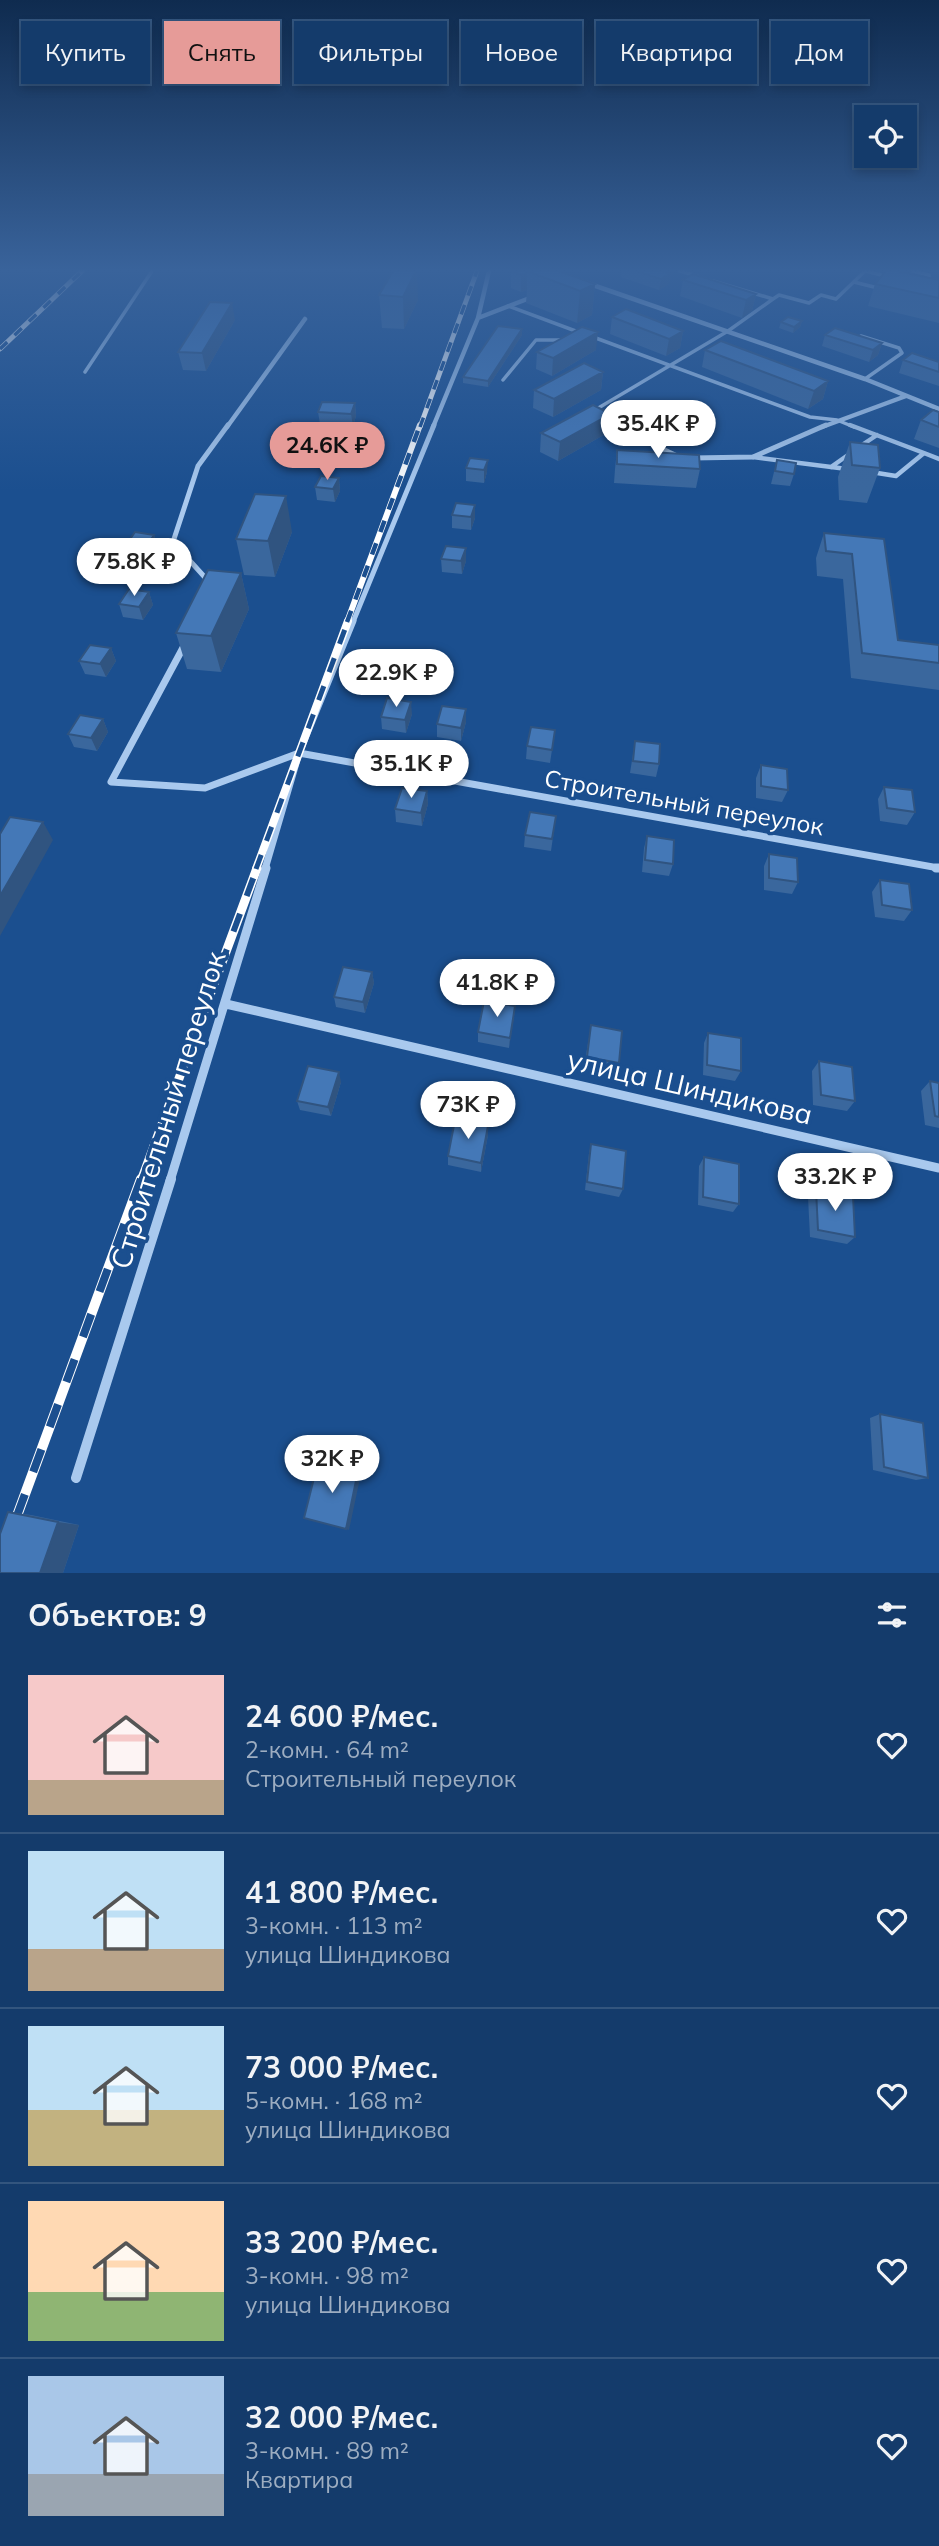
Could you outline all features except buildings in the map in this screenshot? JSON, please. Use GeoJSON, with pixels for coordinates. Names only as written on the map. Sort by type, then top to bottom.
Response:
{"type":"FeatureCollection","features":[{"type":"Feature","properties":{"kind":"street"},"geometry":{"type":"LineString","coordinates":[[216,589],[173,542],[198,466],[287,344]]}},
{"type":"Feature","properties":{"kind":"street","name":"Строительный переулок"},"geometry":{"type":"LineString","coordinates":[[76,1478],[226,1004],[299,754],[467,344]]}},
{"type":"Feature","properties":{"kind":"street"},"geometry":{"type":"LineString","coordinates":[[766,344],[865,379],[939,409]]}},
{"type":"Feature","properties":{"kind":"street"},"geometry":{"type":"LineString","coordinates":[[590,412],[680,458],[714,459],[753,457],[837,420],[906,396]]}},
{"type":"Feature","properties":{"kind":"street"},"geometry":{"type":"LineString","coordinates":[[190,637],[111,782],[205,788],[299,754]]}},
{"type":"Feature","properties":{"kind":"street","name":"Строительный переулок"},"geometry":{"type":"LineString","coordinates":[[299,754],[939,868]]}},
{"type":"Feature","properties":{"kind":"street","name":"улица Шиндикова"},"geometry":{"type":"LineString","coordinates":[[226,1004],[939,1168]]}},
{"type":"Feature","properties":{"kind":"lane"},"geometry":{"type":"LineString","coordinates":[[85,372],[103,344]]}},
{"type":"Feature","properties":{"kind":"lane"},"geometry":{"type":"LineString","coordinates":[[503,380],[532,344]]}},
{"type":"Feature","properties":{"kind":"lane"},"geometry":{"type":"LineString","coordinates":[[614,344],[810,417],[837,420],[939,459]]}},
{"type":"Feature","properties":{"kind":"lane"},"geometry":{"type":"LineString","coordinates":[[590,412],[705,344]]}},
{"type":"Feature","properties":{"kind":"lane"},"geometry":{"type":"LineString","coordinates":[[865,379],[901,353],[899,348],[888,344]]}},
{"type":"Feature","properties":{"kind":"lane"},"geometry":{"type":"LineString","coordinates":[[831,467],[877,435]]}},
{"type":"Feature","properties":{"kind":"lane"},"geometry":{"type":"LineString","coordinates":[[870,472],[896,476],[924,453]]}},
{"type":"Feature","properties":{"kind":"lane"},"geometry":{"type":"LineString","coordinates":[[753,457],[857,471]]}},
{"type":"Feature","properties":{"kind":"railway"},"geometry":{"type":"LineString","coordinates":[[0,349],[5,344]]}},
{"type":"Feature","properties":{"kind":"railway"},"geometry":{"type":"LineString","coordinates":[[420,427],[450,344]]}},
{"type":"Feature","properties":{"kind":"railway"},"geometry":{"type":"LineString","coordinates":[[347,622],[420,425]]}},
{"type":"Feature","properties":{"kind":"railway"},"geometry":{"type":"LineString","coordinates":[[256,869],[348,621]]}},
{"type":"Feature","properties":{"kind":"railway"},"geometry":{"type":"LineString","coordinates":[[141,1181],[257,868]]}},
{"type":"Feature","properties":{"kind":"railway"},"geometry":{"type":"LineString","coordinates":[[0,1562],[141,1179]]}}]}
